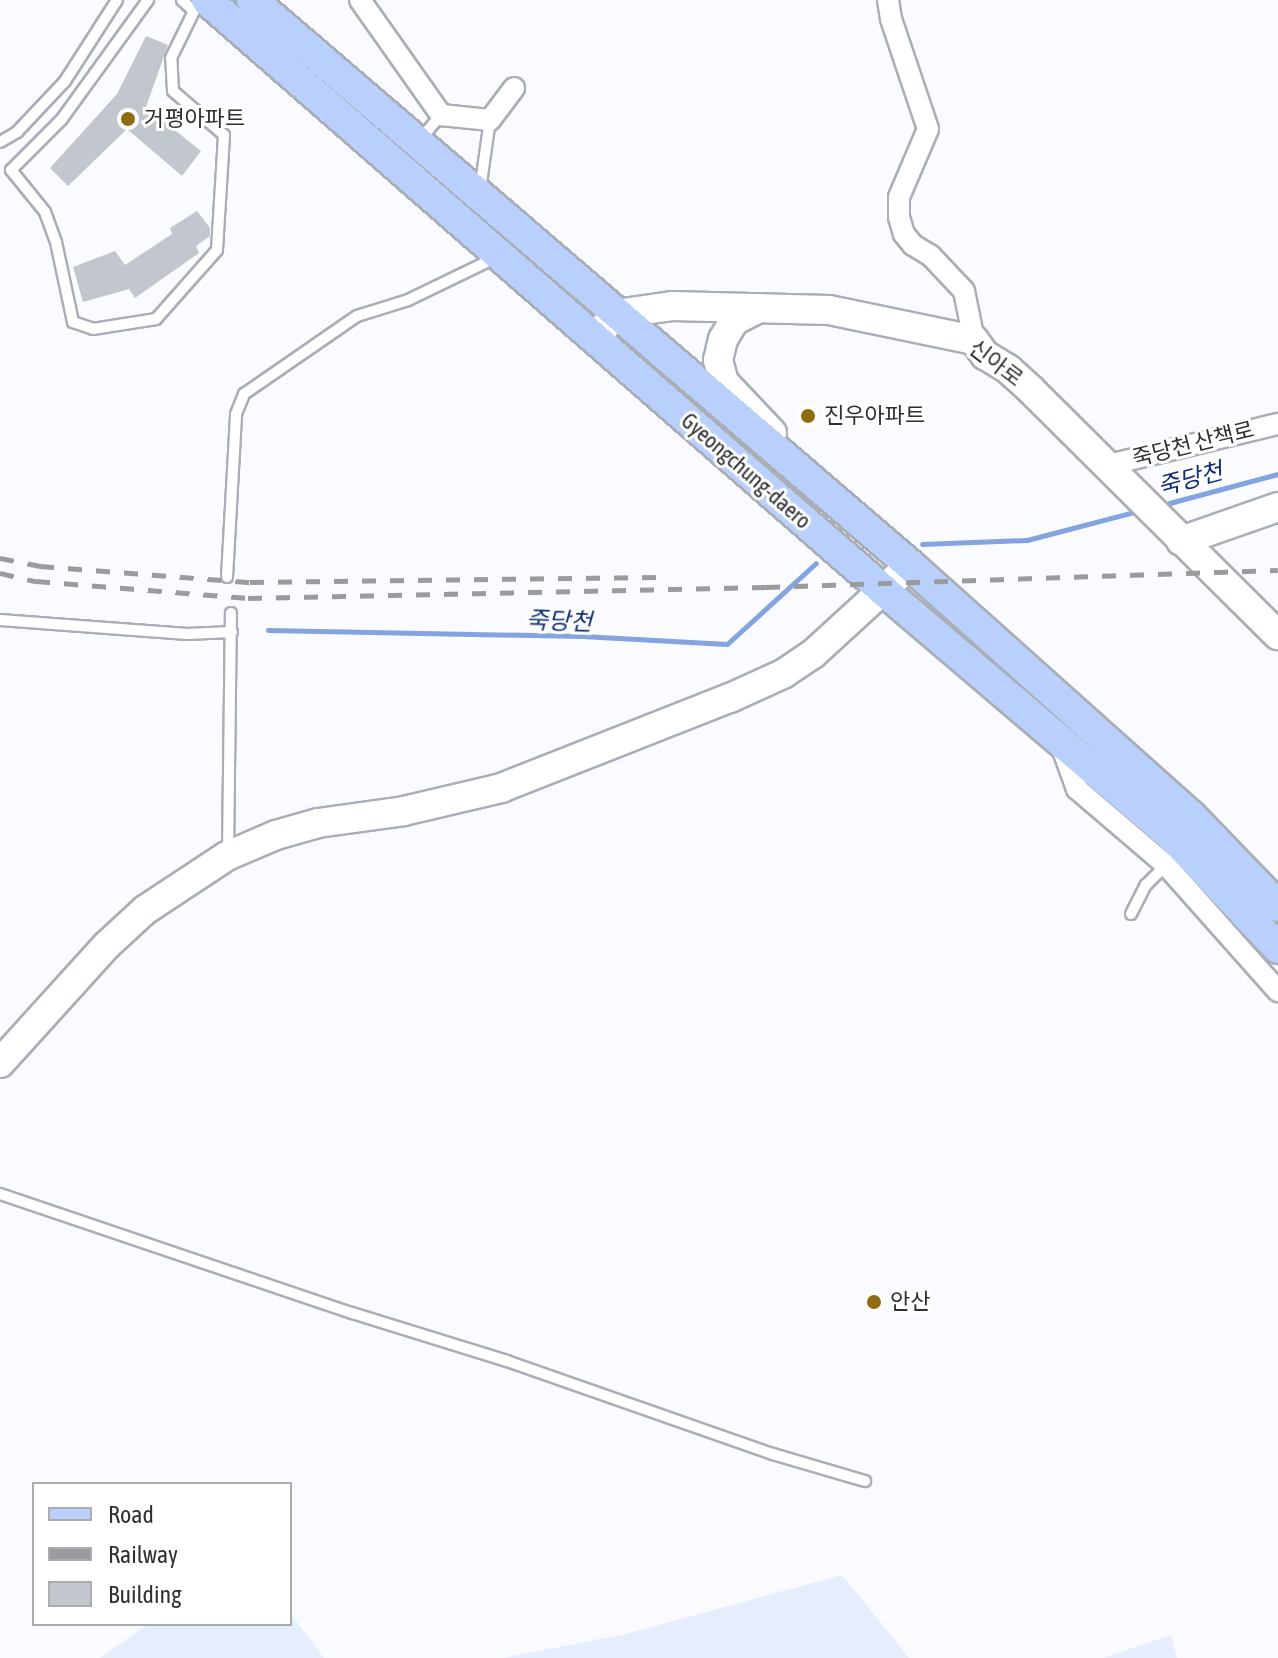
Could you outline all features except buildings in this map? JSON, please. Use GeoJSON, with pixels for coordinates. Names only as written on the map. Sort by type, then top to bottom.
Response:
{"type":"FeatureCollection","features":[{"type":"Feature","properties":{"kind":"main road","name":"Gyeongchung-daero"},"geometry":{"type":"LineString","coordinates":[[252,0],[910,565],[1191,816],[1278,906]]}},
{"type":"Feature","properties":{"kind":"main road","name":"Gyeongchung-daero"},"geometry":{"type":"LineString","coordinates":[[202,4],[1172,836],[1278,948]]}},
{"type":"Feature","properties":{"kind":"street"},"geometry":{"type":"LineString","coordinates":[[360,0],[441,115],[490,120],[514,88]]}},
{"type":"Feature","properties":{"kind":"street"},"geometry":{"type":"LineString","coordinates":[[888,0],[891,19],[928,129],[899,197],[899,217],[904,234],[913,245],[931,256],[964,291],[974,340]]}},
{"type":"Feature","properties":{"kind":"street","name":"신아로"},"geometry":{"type":"LineString","coordinates":[[616,314],[673,306],[829,310],[974,340],[985,355],[1008,369],[1031,390],[1278,635]]}},
{"type":"Feature","properties":{"kind":"street"},"geometry":{"type":"LineString","coordinates":[[759,308],[734,321],[723,339],[718,360],[724,382],[768,428],[787,458]]}},
{"type":"Feature","properties":{"kind":"street"},"geometry":{"type":"LineString","coordinates":[[594,338],[616,314]]}},
{"type":"Feature","properties":{"kind":"street","name":"죽당천 산책로"},"geometry":{"type":"LineString","coordinates":[[1108,465],[1278,424]]}},
{"type":"Feature","properties":{"kind":"street"},"geometry":{"type":"LineString","coordinates":[[1170,531],[1278,507]]}},
{"type":"Feature","properties":{"kind":"street"},"geometry":{"type":"LineString","coordinates":[[0,1063],[107,945],[145,910],[227,856],[276,835],[318,823],[404,811],[501,788],[730,698],[783,674],[814,653],[910,565]]}},
{"type":"Feature","properties":{"kind":"street"},"geometry":{"type":"LineString","coordinates":[[1058,739],[1077,789],[1166,865],[1278,991]]}},
{"type":"Feature","properties":{"kind":"lane"},"geometry":{"type":"LineString","coordinates":[[0,142],[17,132],[65,81],[117,0]]}},
{"type":"Feature","properties":{"kind":"lane"},"geometry":{"type":"LineString","coordinates":[[148,0],[62,119],[11,170],[45,212],[56,242],[73,322],[93,329],[156,319],[217,250],[224,135],[173,91],[171,58],[202,4],[182,0]]}},
{"type":"Feature","properties":{"kind":"lane"},"geometry":{"type":"LineString","coordinates":[[419,141],[441,115]]}},
{"type":"Feature","properties":{"kind":"lane"},"geometry":{"type":"LineString","coordinates":[[480,196],[490,120]]}},
{"type":"Feature","properties":{"kind":"lane"},"geometry":{"type":"LineString","coordinates":[[227,577],[236,414],[244,394],[357,316],[408,300],[499,256]]}},
{"type":"Feature","properties":{"kind":"lane"},"geometry":{"type":"LineString","coordinates":[[227,856],[231,613]]}},
{"type":"Feature","properties":{"kind":"lane"},"geometry":{"type":"LineString","coordinates":[[0,620],[187,634],[232,632]]}},
{"type":"Feature","properties":{"kind":"lane"},"geometry":{"type":"LineString","coordinates":[[1131,914],[1146,885],[1166,865]]}},
{"type":"Feature","properties":{"kind":"lane"},"geometry":{"type":"LineString","coordinates":[[0,1194],[352,1313],[507,1361],[773,1454],[865,1481]]}},
{"type":"Feature","properties":{"kind":"shaded area"},"geometry":{"type":"Polygon","coordinates":[[[842,1575],[909,1658],[502,1658],[622,1635],[842,1575]]]}},
{"type":"Feature","properties":{"kind":"shaded area"},"geometry":{"type":"Polygon","coordinates":[[[292,1616],[324,1658],[100,1658],[146,1626],[292,1626],[292,1616]]]}},
{"type":"Feature","properties":{"kind":"shaded area"},"geometry":{"type":"Polygon","coordinates":[[[1171,1635],[1177,1658],[1103,1658],[1171,1635]]]}},
{"type":"Feature","properties":{"kind":"waterway","name":"죽당천"},"geometry":{"type":"LineString","coordinates":[[1162,505],[1278,474]]}},
{"type":"Feature","properties":{"kind":"waterway","name":"죽당천"},"geometry":{"type":"LineString","coordinates":[[922,544],[1027,540],[1141,510]]}},
{"type":"Feature","properties":{"kind":"waterway","name":"죽당천"},"geometry":{"type":"LineString","coordinates":[[268,630],[582,636],[727,644],[816,563]]}},
{"type":"Feature","properties":{"kind":"railway"},"geometry":{"type":"LineString","coordinates":[[0,558],[40,566],[250,582],[659,577]]}},
{"type":"Feature","properties":{"kind":"railway"},"geometry":{"type":"LineString","coordinates":[[0,573],[36,581],[248,598],[766,587],[1278,570]]}},
{"type":"Feature","properties":{"kind":"place","name":"거평아파트"},"geometry":{"type":"Point","coordinates":[128,119]}},
{"type":"Feature","properties":{"kind":"place","name":"진우아파트"},"geometry":{"type":"Point","coordinates":[808,416]}},
{"type":"Feature","properties":{"kind":"place","name":"안산"},"geometry":{"type":"Point","coordinates":[874,1302]}}]}
